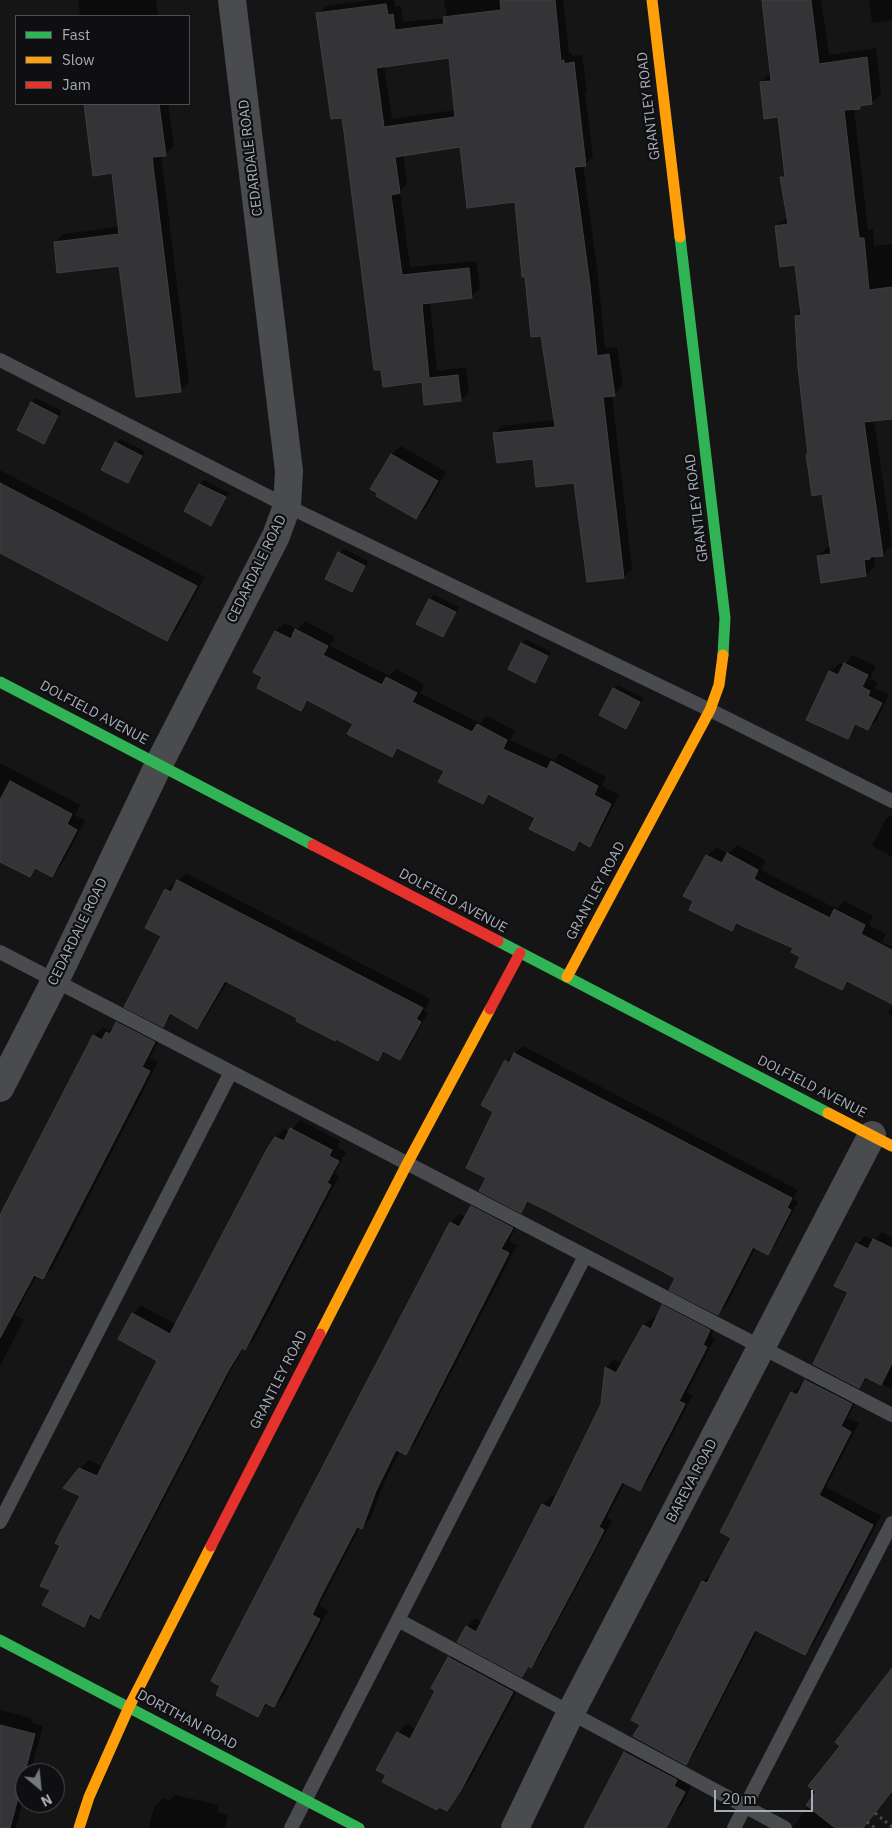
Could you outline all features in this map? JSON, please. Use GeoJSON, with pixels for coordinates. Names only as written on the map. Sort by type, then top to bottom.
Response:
{"type":"FeatureCollection","features":[{"type":"Feature","properties":{"kind":"street","name":"CEDARDALE ROAD"},"geometry":{"type":"LineString","coordinates":[[0,1088],[56,979],[158,764],[276,536],[287,506],[289,471],[232,0]]}},
{"type":"Feature","properties":{"kind":"street","name":"GRANTLEY ROAD"},"geometry":{"type":"LineString","coordinates":[[567,977],[710,710],[719,685],[724,651],[725,618],[652,0]]}},
{"type":"Feature","properties":{"kind":"street","name":"DOLFIELD AVENUE"},"geometry":{"type":"LineString","coordinates":[[0,682],[882,1140]]}},
{"type":"Feature","properties":{"kind":"street","name":"GRANTLEY ROAD"},"geometry":{"type":"LineString","coordinates":[[79,1828],[89,1797],[129,1707],[407,1164],[520,952]]}},
{"type":"Feature","properties":{"kind":"street","name":"BAREVA ROAD"},"geometry":{"type":"LineString","coordinates":[[514,1828],[571,1712],[762,1346],[882,1140]]}},
{"type":"Feature","properties":{"kind":"street","name":"DORITHAN ROAD"},"geometry":{"type":"LineString","coordinates":[[0,1640],[359,1828]]}},
{"type":"Feature","properties":{"kind":"lane"},"geometry":{"type":"LineString","coordinates":[[0,360],[287,506],[710,710],[892,801]]}},
{"type":"Feature","properties":{"kind":"lane"},"geometry":{"type":"LineString","coordinates":[[0,952],[56,979],[407,1164],[762,1346],[892,1415]]}},
{"type":"Feature","properties":{"kind":"lane"},"geometry":{"type":"LineString","coordinates":[[0,1522],[231,1072]]}},
{"type":"Feature","properties":{"kind":"lane"},"geometry":{"type":"LineString","coordinates":[[291,1828],[585,1256]]}},
{"type":"Feature","properties":{"kind":"lane"},"geometry":{"type":"LineString","coordinates":[[734,1828],[892,1523]]}},
{"type":"Feature","properties":{"kind":"lane"},"geometry":{"type":"LineString","coordinates":[[398,1620],[786,1828]]}},
{"type":"Feature","properties":{"kind":"path"},"geometry":{"type":"LineString","coordinates":[[875,1813],[892,1827]]}},
{"type":"Feature","properties":{"kind":"path"},"geometry":{"type":"LineString","coordinates":[[867,1822],[875,1828]]}},
{"type":"Feature","properties":{"kind":"building"},"geometry":{"type":"Polygon","coordinates":[[[500,0],[555,0],[561,61],[564,60],[564,64],[574,62],[586,166],[574,167],[590,285],[597,356],[609,354],[615,396],[603,397],[624,578],[587,582],[574,483],[536,487],[533,459],[497,463],[493,433],[555,427],[541,336],[531,337],[525,277],[522,277],[515,202],[467,208],[460,147],[395,157],[400,193],[391,195],[402,275],[469,268],[472,298],[422,304],[429,378],[458,375],[461,401],[424,405],[422,382],[383,387],[381,370],[374,370],[342,118],[331,119],[316,13],[386,4],[388,15],[393,14],[395,30],[444,24],[443,17],[501,10],[500,0]],[[449,58],[376,68],[384,127],[455,117],[449,58]]]}},
{"type":"Feature","properties":{"kind":"building"},"geometry":{"type":"Polygon","coordinates":[[[762,0],[811,0],[819,64],[867,57],[872,104],[860,106],[860,109],[844,110],[859,238],[864,238],[869,290],[892,287],[892,419],[864,422],[883,556],[870,557],[870,559],[864,560],[866,576],[821,583],[817,556],[831,554],[822,494],[812,496],[806,454],[808,454],[798,368],[795,316],[801,315],[795,265],[780,267],[775,226],[788,224],[780,177],[785,177],[778,117],[764,119],[760,82],[771,81],[762,0]]]}},
{"type":"Feature","properties":{"kind":"building"},"geometry":{"type":"Polygon","coordinates":[[[84,105],[159,105],[166,156],[152,157],[181,392],[136,397],[119,266],[57,273],[54,242],[119,234],[112,173],[93,176],[84,105]]]}},
{"type":"Feature","properties":{"kind":"building"},"geometry":{"type":"Polygon","coordinates":[[[31,402],[58,416],[44,444],[17,430],[31,402]]]}},
{"type":"Feature","properties":{"kind":"building"},"geometry":{"type":"Polygon","coordinates":[[[115,442],[142,456],[128,483],[101,470],[115,442]]]}},
{"type":"Feature","properties":{"kind":"building"},"geometry":{"type":"Polygon","coordinates":[[[391,454],[438,481],[416,519],[376,496],[377,493],[370,489],[391,454]]]}},
{"type":"Feature","properties":{"kind":"building"},"geometry":{"type":"Polygon","coordinates":[[[0,483],[197,586],[167,641],[0,553],[0,483]]]}},
{"type":"Feature","properties":{"kind":"building"},"geometry":{"type":"Polygon","coordinates":[[[199,484],[226,497],[211,526],[184,511],[199,484]]]}},
{"type":"Feature","properties":{"kind":"building"},"geometry":{"type":"Polygon","coordinates":[[[338,552],[365,566],[352,592],[325,579],[338,552]]]}},
{"type":"Feature","properties":{"kind":"building"},"geometry":{"type":"Polygon","coordinates":[[[429,599],[456,612],[443,637],[416,624],[429,599]]]}},
{"type":"Feature","properties":{"kind":"building"},"geometry":{"type":"Polygon","coordinates":[[[295,629],[328,646],[323,655],[382,685],[386,677],[417,693],[412,702],[472,732],[477,724],[507,740],[503,749],[547,769],[551,761],[598,786],[594,795],[611,804],[590,847],[579,841],[574,851],[529,829],[535,818],[488,794],[483,804],[438,782],[444,771],[397,748],[392,757],[347,734],[353,724],[307,700],[301,711],[257,688],[262,677],[253,672],[275,631],[291,639],[295,629]]]}},
{"type":"Feature","properties":{"kind":"building"},"geometry":{"type":"Polygon","coordinates":[[[521,643],[548,656],[535,683],[508,669],[521,643]]]}},
{"type":"Feature","properties":{"kind":"building"},"geometry":{"type":"Polygon","coordinates":[[[844,663],[868,675],[862,687],[870,691],[868,696],[882,703],[868,730],[855,724],[848,739],[806,720],[829,671],[838,675],[844,663]]]}},
{"type":"Feature","properties":{"kind":"building"},"geometry":{"type":"Polygon","coordinates":[[[613,688],[640,702],[626,729],[599,715],[613,688]]]}},
{"type":"Feature","properties":{"kind":"building"},"geometry":{"type":"Polygon","coordinates":[[[10,781],[72,814],[67,824],[77,830],[52,877],[35,868],[30,877],[0,862],[0,800],[10,781]]]}},
{"type":"Feature","properties":{"kind":"building"},"geometry":{"type":"Polygon","coordinates":[[[727,853],[758,870],[754,879],[771,888],[830,918],[834,909],[865,925],[861,934],[892,950],[892,1004],[847,981],[842,990],[795,967],[800,957],[791,952],[793,948],[736,923],[732,931],[689,910],[693,901],[683,896],[706,855],[722,863],[727,853]]]}},
{"type":"Feature","properties":{"kind":"building"},"geometry":{"type":"Polygon","coordinates":[[[177,880],[423,1008],[416,1019],[421,1022],[400,1060],[383,1051],[378,1061],[296,1021],[297,1018],[225,981],[197,1029],[170,1013],[163,1027],[124,1007],[161,936],[145,928],[165,889],[171,892],[177,880]]]}},
{"type":"Feature","properties":{"kind":"building"},"geometry":{"type":"Polygon","coordinates":[[[116,1022],[155,1042],[142,1067],[150,1071],[43,1279],[34,1275],[0,1338],[0,1215],[93,1035],[102,1040],[106,1032],[110,1034],[116,1022]]]}},
{"type":"Feature","properties":{"kind":"building"},"geometry":{"type":"Polygon","coordinates":[[[514,1053],[792,1198],[787,1208],[791,1210],[768,1255],[753,1247],[718,1315],[669,1290],[675,1278],[546,1210],[527,1201],[521,1213],[479,1191],[486,1178],[466,1168],[493,1112],[481,1105],[505,1060],[509,1063],[514,1053]]]}},
{"type":"Feature","properties":{"kind":"building"},"geometry":{"type":"Polygon","coordinates":[[[290,1128],[332,1150],[329,1156],[339,1161],[327,1183],[331,1185],[245,1350],[242,1348],[228,1371],[99,1619],[90,1614],[84,1627],[42,1605],[50,1590],[40,1586],[60,1546],[55,1543],[80,1496],[63,1488],[79,1468],[97,1476],[157,1361],[118,1339],[132,1313],[170,1334],[267,1149],[275,1137],[284,1141],[290,1128]]]}},
{"type":"Feature","properties":{"kind":"building"},"geometry":{"type":"Polygon","coordinates":[[[471,1206],[513,1228],[501,1249],[509,1253],[406,1455],[396,1450],[376,1491],[362,1529],[357,1527],[312,1615],[320,1619],[274,1707],[265,1703],[258,1717],[216,1695],[220,1686],[211,1681],[450,1222],[459,1227],[471,1206]]]}},
{"type":"Feature","properties":{"kind":"building"},"geometry":{"type":"Polygon","coordinates":[[[873,1239],[892,1248],[892,1363],[881,1385],[865,1377],[859,1388],[813,1364],[848,1292],[834,1286],[856,1243],[868,1249],[873,1239]]]}},
{"type":"Feature","properties":{"kind":"building"},"geometry":{"type":"Polygon","coordinates":[[[662,1305],[710,1330],[703,1345],[707,1347],[679,1401],[685,1404],[640,1491],[622,1482],[599,1527],[604,1530],[595,1548],[531,1668],[528,1666],[522,1677],[457,1642],[466,1626],[476,1632],[542,1504],[550,1508],[601,1404],[605,1367],[616,1373],[643,1325],[651,1329],[662,1305]]]}},
{"type":"Feature","properties":{"kind":"building"},"geometry":{"type":"Polygon","coordinates":[[[805,1380],[852,1404],[841,1426],[851,1432],[819,1495],[873,1525],[805,1655],[755,1630],[686,1765],[633,1736],[640,1725],[631,1720],[702,1581],[707,1583],[731,1538],[720,1532],[791,1392],[797,1395],[805,1380]]]}},
{"type":"Feature","properties":{"kind":"building"},"geometry":{"type":"Polygon","coordinates":[[[448,1657],[513,1692],[461,1790],[447,1811],[439,1807],[437,1810],[382,1782],[386,1775],[376,1770],[397,1732],[410,1739],[435,1691],[431,1688],[448,1657]]]}},
{"type":"Feature","properties":{"kind":"building"},"geometry":{"type":"Polygon","coordinates":[[[892,1668],[892,1791],[863,1828],[835,1828],[806,1805],[816,1792],[808,1786],[840,1746],[835,1742],[892,1668]]]}},
{"type":"Feature","properties":{"kind":"building"},"geometry":{"type":"Polygon","coordinates":[[[0,1725],[35,1734],[27,1763],[15,1763],[15,1809],[10,1828],[0,1828],[0,1725]]]}},
{"type":"Feature","properties":{"kind":"building"},"geometry":{"type":"Polygon","coordinates":[[[624,1752],[677,1780],[674,1786],[685,1792],[666,1828],[584,1828],[624,1752]]]}},
{"type":"Feature","properties":{"kind":"traffic: fast"},"geometry":{"type":"LineString","coordinates":[[680,237],[725,618],[723,655]]}},
{"type":"Feature","properties":{"kind":"traffic: fast"},"geometry":{"type":"LineString","coordinates":[[0,682],[313,845]]}},
{"type":"Feature","properties":{"kind":"traffic: fast"},"geometry":{"type":"LineString","coordinates":[[498,941],[828,1113]]}},
{"type":"Feature","properties":{"kind":"traffic: fast"},"geometry":{"type":"LineString","coordinates":[[0,1640],[359,1828]]}},
{"type":"Feature","properties":{"kind":"traffic: slow"},"geometry":{"type":"LineString","coordinates":[[652,0],[680,237]]}},
{"type":"Feature","properties":{"kind":"traffic: slow"},"geometry":{"type":"LineString","coordinates":[[567,977],[710,710],[719,685],[723,655]]}},
{"type":"Feature","properties":{"kind":"traffic: slow"},"geometry":{"type":"LineString","coordinates":[[320,1334],[407,1164],[490,1009]]}},
{"type":"Feature","properties":{"kind":"traffic: slow"},"geometry":{"type":"LineString","coordinates":[[828,1113],[892,1146]]}},
{"type":"Feature","properties":{"kind":"traffic: slow"},"geometry":{"type":"LineString","coordinates":[[79,1828],[89,1797],[129,1707],[211,1546]]}},
{"type":"Feature","properties":{"kind":"traffic: jam"},"geometry":{"type":"LineString","coordinates":[[313,845],[498,941]]}},
{"type":"Feature","properties":{"kind":"traffic: jam"},"geometry":{"type":"LineString","coordinates":[[490,1009],[520,953]]}},
{"type":"Feature","properties":{"kind":"traffic: jam"},"geometry":{"type":"LineString","coordinates":[[211,1546],[320,1334]]}}]}
